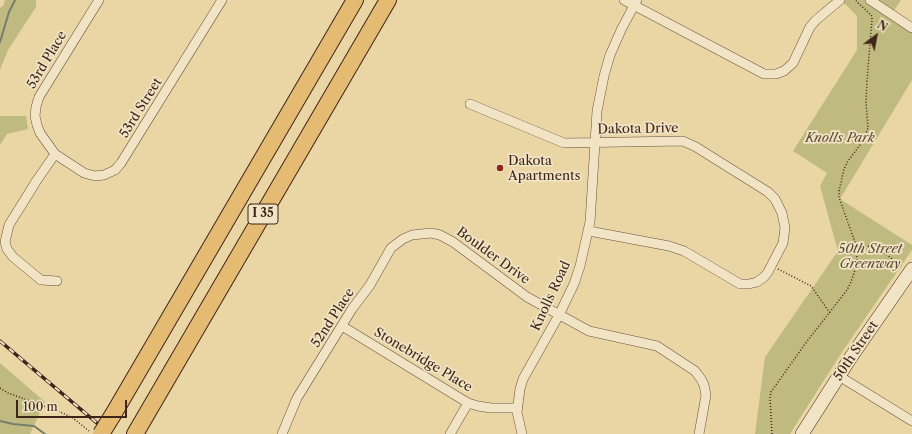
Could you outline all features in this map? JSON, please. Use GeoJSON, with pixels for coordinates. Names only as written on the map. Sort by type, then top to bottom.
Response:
{"type":"FeatureCollection","features":[{"type":"Feature","properties":{"kind":"highway","name":"I 35"},"geometry":{"type":"LineString","coordinates":[[101,434],[355,0]]}},
{"type":"Feature","properties":{"kind":"highway","name":"I 35"},"geometry":{"type":"LineString","coordinates":[[136,432],[388,0]]}},
{"type":"Feature","properties":{"kind":"main road","name":"50th Street"},"geometry":{"type":"LineString","coordinates":[[802,434],[839,376],[909,277]]}},
{"type":"Feature","properties":{"kind":"street","name":"53rd Place"},"geometry":{"type":"LineString","coordinates":[[55,154],[38,129],[35,116],[36,107],[39,97],[99,0]]}},
{"type":"Feature","properties":{"kind":"street","name":"53rd Street"},"geometry":{"type":"LineString","coordinates":[[55,154],[84,173],[95,176],[104,175],[115,170],[121,163],[222,0]]}},
{"type":"Feature","properties":{"kind":"street"},"geometry":{"type":"LineString","coordinates":[[624,0],[636,3],[754,70],[764,74],[776,74],[783,72],[793,63],[810,27],[840,0]]}},
{"type":"Feature","properties":{"kind":"street"},"geometry":{"type":"LineString","coordinates":[[870,0],[912,28]]}},
{"type":"Feature","properties":{"kind":"street","name":"Knolls Road"},"geometry":{"type":"LineString","coordinates":[[517,408],[520,389],[524,379],[574,284],[580,266],[589,231],[597,112],[604,76],[610,55],[622,28],[636,3]]}},
{"type":"Feature","properties":{"kind":"street","name":"Dakota Drive"},"geometry":{"type":"LineString","coordinates":[[470,104],[564,143],[683,141],[696,147],[763,188],[775,199],[782,213],[785,228],[783,242],[770,269]]}},
{"type":"Feature","properties":{"kind":"street"},"geometry":{"type":"LineString","coordinates":[[55,154],[9,225],[5,242],[7,249],[13,257],[41,280],[57,281]]}},
{"type":"Feature","properties":{"kind":"street"},"geometry":{"type":"LineString","coordinates":[[589,231],[684,250],[740,284],[757,282],[764,277],[770,269]]}},
{"type":"Feature","properties":{"kind":"street","name":"Boulder Drive"},"geometry":{"type":"LineString","coordinates":[[422,233],[440,235],[453,242],[527,297],[589,331],[657,346],[694,371],[701,379],[706,395],[699,434]]}},
{"type":"Feature","properties":{"kind":"street","name":"52nd Place"},"geometry":{"type":"LineString","coordinates":[[282,434],[297,398],[352,309],[370,285],[391,248],[403,239],[422,233]]}},
{"type":"Feature","properties":{"kind":"street","name":"Stonebridge Place"},"geometry":{"type":"LineString","coordinates":[[342,326],[468,403],[492,408],[517,408]]}},
{"type":"Feature","properties":{"kind":"street"},"geometry":{"type":"LineString","coordinates":[[839,376],[912,421]]}},
{"type":"Feature","properties":{"kind":"street"},"geometry":{"type":"LineString","coordinates":[[450,434],[468,403]]}},
{"type":"Feature","properties":{"kind":"street"},"geometry":{"type":"LineString","coordinates":[[517,408],[522,434]]}},
{"type":"Feature","properties":{"kind":"path"},"geometry":{"type":"LineString","coordinates":[[772,434],[770,417],[771,392],[805,344],[847,290],[855,274],[857,261],[856,245],[841,202],[839,191],[844,169],[863,141],[868,128],[866,102],[872,16],[855,0]]}},
{"type":"Feature","properties":{"kind":"path"},"geometry":{"type":"LineString","coordinates":[[856,245],[877,247],[909,277]]}},
{"type":"Feature","properties":{"kind":"path"},"geometry":{"type":"LineString","coordinates":[[770,269],[787,272],[811,286],[830,313]]}},
{"type":"Feature","properties":{"kind":"path"},"geometry":{"type":"LineString","coordinates":[[0,388],[8,393],[73,418],[93,434]]}},
{"type":"Feature","properties":{"kind":"green space"},"geometry":{"type":"Polygon","coordinates":[[[5,0],[36,0],[36,7],[8,50],[0,70],[0,8],[3,6],[5,0]]]}},
{"type":"Feature","properties":{"kind":"green space"},"geometry":{"type":"Polygon","coordinates":[[[841,0],[901,0],[891,15],[912,28],[912,80],[840,199],[912,245],[912,250],[840,355],[790,434],[755,434],[765,357],[838,251],[820,186],[827,173],[793,151],[857,50],[857,16],[841,0]]]}},
{"type":"Feature","properties":{"kind":"green space"},"geometry":{"type":"Polygon","coordinates":[[[0,116],[26,116],[28,129],[7,134],[0,145],[0,116]]]}},
{"type":"Feature","properties":{"kind":"green space"},"geometry":{"type":"Polygon","coordinates":[[[0,363],[45,402],[30,434],[0,434],[0,363]]]}},
{"type":"Feature","properties":{"kind":"waterway"},"geometry":{"type":"LineString","coordinates":[[0,42],[9,12],[15,0]]}},
{"type":"Feature","properties":{"kind":"waterway"},"geometry":{"type":"LineString","coordinates":[[0,421],[34,426],[45,434]]}},
{"type":"Feature","properties":{"kind":"railway"},"geometry":{"type":"LineString","coordinates":[[0,341],[110,434]]}},
{"type":"Feature","properties":{"kind":"place","name":"Dakota Apartments"},"geometry":{"type":"Point","coordinates":[500,168]}},
{"type":"Feature","properties":{"kind":"park label","name":"Knolls Park"},"geometry":{"type":"Point","coordinates":[840,138]}},
{"type":"Feature","properties":{"kind":"park label","name":"50th Street Greenway"},"geometry":{"type":"Point","coordinates":[870,256]}}]}
